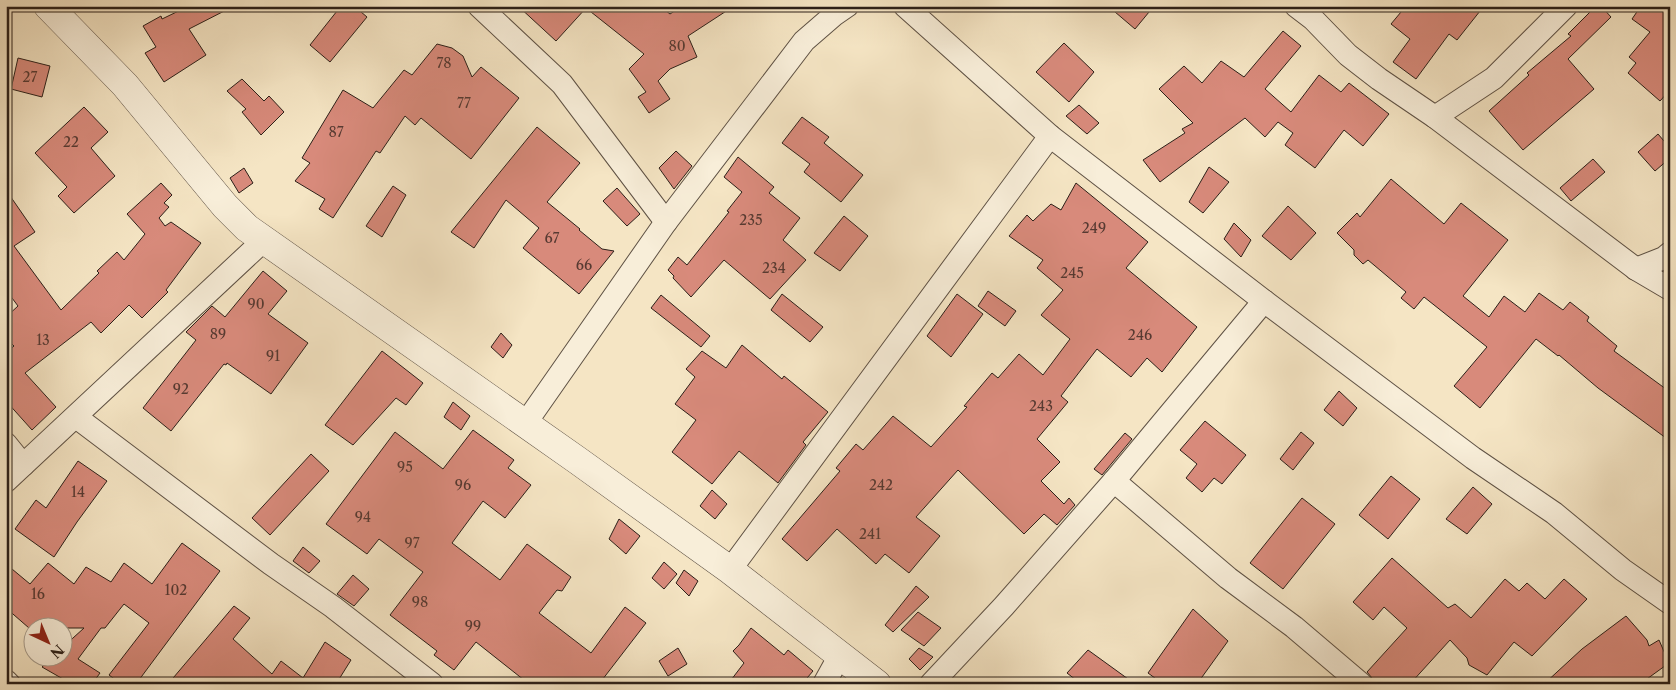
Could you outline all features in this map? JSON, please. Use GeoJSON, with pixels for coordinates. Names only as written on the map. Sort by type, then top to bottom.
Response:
{"type":"FeatureCollection","features":[{"type":"Feature","properties":{"kind":"street"},"geometry":{"type":"LineString","coordinates":[[48,6],[125,85],[225,206],[247,228],[730,570],[877,684]]}},
{"type":"Feature","properties":{"kind":"street"},"geometry":{"type":"LineString","coordinates":[[479,6],[562,84],[666,222]]}},
{"type":"Feature","properties":{"kind":"street"},"geometry":{"type":"LineString","coordinates":[[524,424],[666,222],[804,41],[834,14],[847,6]]}},
{"type":"Feature","properties":{"kind":"street"},"geometry":{"type":"LineString","coordinates":[[905,6],[1050,136],[1264,301],[1473,458],[1554,513],[1624,570],[1670,603]]}},
{"type":"Feature","properties":{"kind":"street"},"geometry":{"type":"LineString","coordinates":[[1296,6],[1313,19],[1348,55],[1378,79],[1435,117],[1636,269],[1670,289]]}},
{"type":"Feature","properties":{"kind":"street"},"geometry":{"type":"LineString","coordinates":[[1435,117],[1494,78],[1566,6]]}},
{"type":"Feature","properties":{"kind":"street"},"geometry":{"type":"LineString","coordinates":[[730,570],[1050,136]]}},
{"type":"Feature","properties":{"kind":"street"},"geometry":{"type":"LineString","coordinates":[[6,481],[263,241]]}},
{"type":"Feature","properties":{"kind":"street"},"geometry":{"type":"LineString","coordinates":[[1636,269],[1664,258],[1670,253]]}},
{"type":"Feature","properties":{"kind":"street"},"geometry":{"type":"LineString","coordinates":[[931,684],[1004,606],[1114,481],[1264,301]]}},
{"type":"Feature","properties":{"kind":"street"},"geometry":{"type":"LineString","coordinates":[[76,417],[271,564],[340,613],[432,684]]}},
{"type":"Feature","properties":{"kind":"street"},"geometry":{"type":"LineString","coordinates":[[6,444],[23,465]]}},
{"type":"Feature","properties":{"kind":"street"},"geometry":{"type":"LineString","coordinates":[[1114,481],[1228,578],[1294,627],[1361,684]]}},
{"type":"Feature","properties":{"kind":"street"},"geometry":{"type":"LineString","coordinates":[[824,684],[840,655]]}},
{"type":"Feature","properties":{"kind":"building"},"geometry":{"type":"Polygon","coordinates":[[[189,6],[234,6],[189,29],[206,55],[164,82],[145,53],[156,47],[143,26],[161,16],[162,19],[189,6]]]}},
{"type":"Feature","properties":{"kind":"building"},"geometry":{"type":"Polygon","coordinates":[[[341,6],[354,6],[367,17],[330,62],[310,45],[341,6]]]}},
{"type":"Feature","properties":{"kind":"building"},"geometry":{"type":"Polygon","coordinates":[[[518,6],[660,6],[670,14],[682,6],[734,6],[688,36],[697,57],[670,69],[658,81],[670,99],[649,113],[638,97],[646,92],[629,69],[644,54],[586,8],[556,41],[518,6]]]}},
{"type":"Feature","properties":{"kind":"building"},"geometry":{"type":"Polygon","coordinates":[[[1108,6],[1154,6],[1135,29],[1108,6]]]}},
{"type":"Feature","properties":{"kind":"building"},"geometry":{"type":"Polygon","coordinates":[[[1406,6],[1484,6],[1457,40],[1449,34],[1416,79],[1393,62],[1410,39],[1391,24],[1406,6]]]}},
{"type":"Feature","properties":{"kind":"building"},"geometry":{"type":"Polygon","coordinates":[[[1596,6],[1601,6],[1611,17],[1568,59],[1594,89],[1523,150],[1489,111],[1529,75],[1527,73],[1571,36],[1568,34],[1596,6]]]}},
{"type":"Feature","properties":{"kind":"building"},"geometry":{"type":"Polygon","coordinates":[[[1641,6],[1670,6],[1670,90],[1660,101],[1628,73],[1636,63],[1629,57],[1650,32],[1632,19],[1641,6]]]}},
{"type":"Feature","properties":{"kind":"building"},"geometry":{"type":"Polygon","coordinates":[[[1283,31],[1301,46],[1265,89],[1291,112],[1319,75],[1341,92],[1349,83],[1389,114],[1363,146],[1344,130],[1315,168],[1285,145],[1293,133],[1278,122],[1265,137],[1245,118],[1160,182],[1143,160],[1185,133],[1182,129],[1193,123],[1159,89],[1184,66],[1202,83],[1221,61],[1244,77],[1283,31]]]}},
{"type":"Feature","properties":{"kind":"building"},"geometry":{"type":"Polygon","coordinates":[[[1064,43],[1094,72],[1069,102],[1036,72],[1064,43]]]}},
{"type":"Feature","properties":{"kind":"building"},"geometry":{"type":"Polygon","coordinates":[[[437,44],[452,48],[463,56],[472,77],[481,67],[519,98],[471,159],[421,118],[415,125],[405,116],[380,153],[376,151],[333,218],[319,209],[325,199],[295,181],[310,163],[302,158],[343,90],[373,108],[404,70],[412,75],[437,44]]]}},
{"type":"Feature","properties":{"kind":"building"},"geometry":{"type":"Polygon","coordinates":[[[18,58],[50,66],[42,97],[11,89],[18,58]]]}},
{"type":"Feature","properties":{"kind":"building"},"geometry":{"type":"Polygon","coordinates":[[[242,79],[264,101],[269,96],[284,112],[261,135],[242,112],[246,109],[227,91],[242,79]]]}},
{"type":"Feature","properties":{"kind":"building"},"geometry":{"type":"Polygon","coordinates":[[[1079,105],[1099,123],[1087,134],[1066,116],[1079,105]]]}},
{"type":"Feature","properties":{"kind":"building"},"geometry":{"type":"Polygon","coordinates":[[[84,107],[108,132],[91,148],[115,176],[74,213],[58,196],[67,187],[35,153],[84,107]]]}},
{"type":"Feature","properties":{"kind":"building"},"geometry":{"type":"Polygon","coordinates":[[[802,117],[829,137],[824,143],[863,175],[841,202],[804,172],[810,164],[782,143],[802,117]]]}},
{"type":"Feature","properties":{"kind":"building"},"geometry":{"type":"Polygon","coordinates":[[[537,127],[580,163],[547,202],[602,249],[614,251],[579,294],[523,248],[539,228],[506,200],[474,248],[451,232],[537,127]]]}},
{"type":"Feature","properties":{"kind":"building"},"geometry":{"type":"Polygon","coordinates":[[[1658,134],[1670,148],[1670,158],[1655,171],[1638,152],[1658,134]]]}},
{"type":"Feature","properties":{"kind":"building"},"geometry":{"type":"Polygon","coordinates":[[[676,151],[692,166],[674,189],[659,168],[676,151]]]}},
{"type":"Feature","properties":{"kind":"building"},"geometry":{"type":"Polygon","coordinates":[[[738,157],[774,187],[769,193],[800,218],[783,240],[806,260],[770,299],[724,260],[691,297],[668,270],[678,257],[687,265],[729,212],[727,211],[742,192],[724,177],[738,157]]]}},
{"type":"Feature","properties":{"kind":"building"},"geometry":{"type":"Polygon","coordinates":[[[1593,159],[1605,172],[1571,201],[1560,188],[1593,159]]]}},
{"type":"Feature","properties":{"kind":"building"},"geometry":{"type":"Polygon","coordinates":[[[1209,167],[1229,182],[1203,213],[1189,202],[1209,167]]]}},
{"type":"Feature","properties":{"kind":"building"},"geometry":{"type":"Polygon","coordinates":[[[244,168],[253,183],[239,193],[230,178],[244,168]]]}},
{"type":"Feature","properties":{"kind":"building"},"geometry":{"type":"Polygon","coordinates":[[[1391,179],[1444,224],[1461,203],[1508,240],[1463,296],[1489,317],[1504,296],[1525,312],[1539,293],[1563,310],[1570,302],[1589,317],[1587,321],[1617,346],[1614,351],[1670,392],[1670,441],[1536,339],[1480,408],[1454,386],[1487,347],[1424,297],[1414,309],[1401,298],[1406,292],[1368,260],[1363,264],[1354,255],[1354,250],[1337,233],[1357,213],[1360,217],[1391,179]]]}},
{"type":"Feature","properties":{"kind":"building"},"geometry":{"type":"Polygon","coordinates":[[[161,183],[172,195],[164,203],[169,207],[159,218],[165,226],[171,222],[201,243],[166,290],[168,292],[142,318],[129,305],[101,333],[91,322],[25,373],[56,407],[32,430],[6,401],[6,353],[14,346],[6,338],[6,317],[18,306],[6,290],[6,190],[35,232],[14,246],[61,310],[99,273],[97,271],[117,252],[124,260],[145,234],[127,214],[161,183]]]}},
{"type":"Feature","properties":{"kind":"building"},"geometry":{"type":"Polygon","coordinates":[[[1076,183],[1148,242],[1126,268],[1197,327],[1162,372],[1147,358],[1131,377],[1097,349],[1061,396],[1068,402],[1037,439],[1060,462],[1041,481],[1064,504],[1069,498],[1075,505],[1057,525],[1044,514],[1024,534],[958,470],[916,517],[940,536],[909,573],[885,554],[876,564],[837,529],[807,561],[782,539],[840,471],[836,468],[856,444],[863,450],[893,416],[931,447],[967,407],[964,406],[992,373],[998,378],[1019,354],[1043,375],[1070,339],[1041,315],[1063,290],[1037,268],[1043,260],[1009,236],[1027,215],[1033,221],[1051,204],[1061,210],[1076,183]]]}},
{"type":"Feature","properties":{"kind":"building"},"geometry":{"type":"Polygon","coordinates":[[[393,186],[406,195],[382,237],[366,226],[393,186]]]}},
{"type":"Feature","properties":{"kind":"building"},"geometry":{"type":"Polygon","coordinates":[[[617,188],[640,214],[627,226],[603,201],[617,188]]]}},
{"type":"Feature","properties":{"kind":"building"},"geometry":{"type":"Polygon","coordinates":[[[1288,206],[1316,233],[1291,260],[1262,236],[1288,206]]]}},
{"type":"Feature","properties":{"kind":"building"},"geometry":{"type":"Polygon","coordinates":[[[844,216],[868,236],[840,271],[814,253],[844,216]]]}},
{"type":"Feature","properties":{"kind":"building"},"geometry":{"type":"Polygon","coordinates":[[[1234,223],[1251,240],[1241,257],[1224,239],[1234,223]]]}},
{"type":"Feature","properties":{"kind":"building"},"geometry":{"type":"Polygon","coordinates":[[[263,271],[287,291],[268,314],[308,343],[271,394],[227,363],[226,365],[224,364],[171,431],[143,408],[196,340],[186,332],[212,306],[225,317],[263,271]]]}},
{"type":"Feature","properties":{"kind":"building"},"geometry":{"type":"Polygon","coordinates":[[[988,291],[1016,311],[1005,326],[978,306],[988,291]]]}},
{"type":"Feature","properties":{"kind":"building"},"geometry":{"type":"Polygon","coordinates":[[[782,294],[823,327],[810,342],[771,310],[782,294]]]}},
{"type":"Feature","properties":{"kind":"building"},"geometry":{"type":"Polygon","coordinates":[[[957,294],[983,314],[951,357],[927,336],[957,294]]]}},
{"type":"Feature","properties":{"kind":"building"},"geometry":{"type":"Polygon","coordinates":[[[661,295],[710,336],[701,347],[651,308],[661,295]]]}},
{"type":"Feature","properties":{"kind":"building"},"geometry":{"type":"Polygon","coordinates":[[[501,333],[512,345],[503,358],[491,347],[501,333]]]}},
{"type":"Feature","properties":{"kind":"building"},"geometry":{"type":"Polygon","coordinates":[[[742,345],[782,379],[784,376],[828,412],[803,442],[806,445],[778,483],[739,451],[712,484],[672,452],[696,420],[675,404],[695,377],[686,369],[702,351],[726,368],[742,345]]]}},
{"type":"Feature","properties":{"kind":"building"},"geometry":{"type":"Polygon","coordinates":[[[382,351],[423,383],[406,405],[396,398],[353,445],[325,425],[382,351]]]}},
{"type":"Feature","properties":{"kind":"building"},"geometry":{"type":"Polygon","coordinates":[[[1339,391],[1357,408],[1343,426],[1324,410],[1339,391]]]}},
{"type":"Feature","properties":{"kind":"building"},"geometry":{"type":"Polygon","coordinates":[[[453,402],[470,416],[461,430],[444,417],[453,402]]]}},
{"type":"Feature","properties":{"kind":"building"},"geometry":{"type":"Polygon","coordinates":[[[1205,421],[1246,455],[1222,484],[1214,478],[1202,492],[1186,478],[1197,464],[1180,450],[1205,421]]]}},
{"type":"Feature","properties":{"kind":"building"},"geometry":{"type":"Polygon","coordinates":[[[473,430],[514,460],[508,468],[531,485],[505,518],[483,501],[452,543],[500,580],[527,544],[571,577],[562,591],[557,590],[539,613],[591,653],[625,607],[646,623],[599,684],[529,684],[476,642],[454,670],[434,655],[437,651],[390,615],[423,572],[379,539],[367,554],[326,524],[395,432],[443,469],[473,430]]]}},
{"type":"Feature","properties":{"kind":"building"},"geometry":{"type":"Polygon","coordinates":[[[1301,432],[1314,443],[1293,470],[1280,459],[1301,432]]]}},
{"type":"Feature","properties":{"kind":"building"},"geometry":{"type":"Polygon","coordinates":[[[1125,433],[1132,439],[1102,475],[1094,469],[1125,433]]]}},
{"type":"Feature","properties":{"kind":"building"},"geometry":{"type":"Polygon","coordinates":[[[311,454],[329,471],[270,535],[252,518],[311,454]]]}},
{"type":"Feature","properties":{"kind":"building"},"geometry":{"type":"Polygon","coordinates":[[[78,461],[107,481],[54,557],[15,529],[36,500],[46,508],[78,461]]]}},
{"type":"Feature","properties":{"kind":"building"},"geometry":{"type":"Polygon","coordinates":[[[1391,476],[1420,499],[1388,539],[1359,515],[1391,476]]]}},
{"type":"Feature","properties":{"kind":"building"},"geometry":{"type":"Polygon","coordinates":[[[1473,487],[1492,504],[1467,534],[1446,519],[1473,487]]]}},
{"type":"Feature","properties":{"kind":"building"},"geometry":{"type":"Polygon","coordinates":[[[712,490],[727,504],[715,519],[700,506],[712,490]]]}},
{"type":"Feature","properties":{"kind":"building"},"geometry":{"type":"Polygon","coordinates":[[[1302,498],[1335,524],[1283,589],[1250,563],[1302,498]]]}},
{"type":"Feature","properties":{"kind":"building"},"geometry":{"type":"Polygon","coordinates":[[[619,519],[640,536],[626,554],[609,539],[619,519]]]}},
{"type":"Feature","properties":{"kind":"building"},"geometry":{"type":"Polygon","coordinates":[[[182,543],[220,571],[136,684],[121,684],[109,675],[149,623],[124,604],[105,628],[101,628],[78,659],[100,673],[92,684],[68,684],[44,668],[72,668],[72,639],[84,628],[72,628],[72,618],[22,618],[22,622],[6,608],[6,564],[30,584],[48,563],[74,584],[86,567],[111,582],[124,563],[152,584],[182,543]]]}},
{"type":"Feature","properties":{"kind":"building"},"geometry":{"type":"Polygon","coordinates":[[[303,547],[320,561],[309,573],[293,561],[303,547]]]}},
{"type":"Feature","properties":{"kind":"building"},"geometry":{"type":"Polygon","coordinates":[[[1392,558],[1448,608],[1455,604],[1471,618],[1505,579],[1519,591],[1527,583],[1545,599],[1564,579],[1587,599],[1532,656],[1514,642],[1487,675],[1469,665],[1467,658],[1450,640],[1410,684],[1377,684],[1367,672],[1407,628],[1384,607],[1373,620],[1353,602],[1392,558]]]}},
{"type":"Feature","properties":{"kind":"building"},"geometry":{"type":"Polygon","coordinates":[[[664,562],[677,574],[664,589],[652,578],[664,562]]]}},
{"type":"Feature","properties":{"kind":"building"},"geometry":{"type":"Polygon","coordinates":[[[684,570],[698,581],[689,596],[676,583],[684,570]]]}},
{"type":"Feature","properties":{"kind":"building"},"geometry":{"type":"Polygon","coordinates":[[[353,575],[369,589],[354,606],[337,594],[353,575]]]}},
{"type":"Feature","properties":{"kind":"building"},"geometry":{"type":"Polygon","coordinates":[[[916,586],[929,597],[893,632],[885,625],[916,586]]]}},
{"type":"Feature","properties":{"kind":"building"},"geometry":{"type":"Polygon","coordinates":[[[234,606],[250,618],[233,639],[272,674],[281,661],[303,678],[325,642],[351,660],[336,684],[168,684],[234,606]]]}},
{"type":"Feature","properties":{"kind":"building"},"geometry":{"type":"Polygon","coordinates":[[[1193,609],[1228,641],[1197,684],[1163,684],[1148,673],[1193,609]]]}},
{"type":"Feature","properties":{"kind":"building"},"geometry":{"type":"Polygon","coordinates":[[[918,612],[941,628],[924,646],[901,630],[918,612]]]}},
{"type":"Feature","properties":{"kind":"building"},"geometry":{"type":"Polygon","coordinates":[[[1626,616],[1647,640],[1649,646],[1659,640],[1669,663],[1640,684],[1544,684],[1582,649],[1626,616]]]}},
{"type":"Feature","properties":{"kind":"building"},"geometry":{"type":"Polygon","coordinates":[[[751,628],[784,655],[788,650],[813,671],[802,684],[728,684],[744,663],[733,651],[751,628]]]}},
{"type":"Feature","properties":{"kind":"building"},"geometry":{"type":"Polygon","coordinates":[[[678,648],[687,664],[668,676],[659,661],[678,648]]]}},
{"type":"Feature","properties":{"kind":"building"},"geometry":{"type":"Polygon","coordinates":[[[919,648],[933,657],[920,670],[909,659],[919,648]]]}},
{"type":"Feature","properties":{"kind":"building"},"geometry":{"type":"Polygon","coordinates":[[[1088,650],[1135,684],[1081,684],[1067,673],[1088,650]]]}}]}
